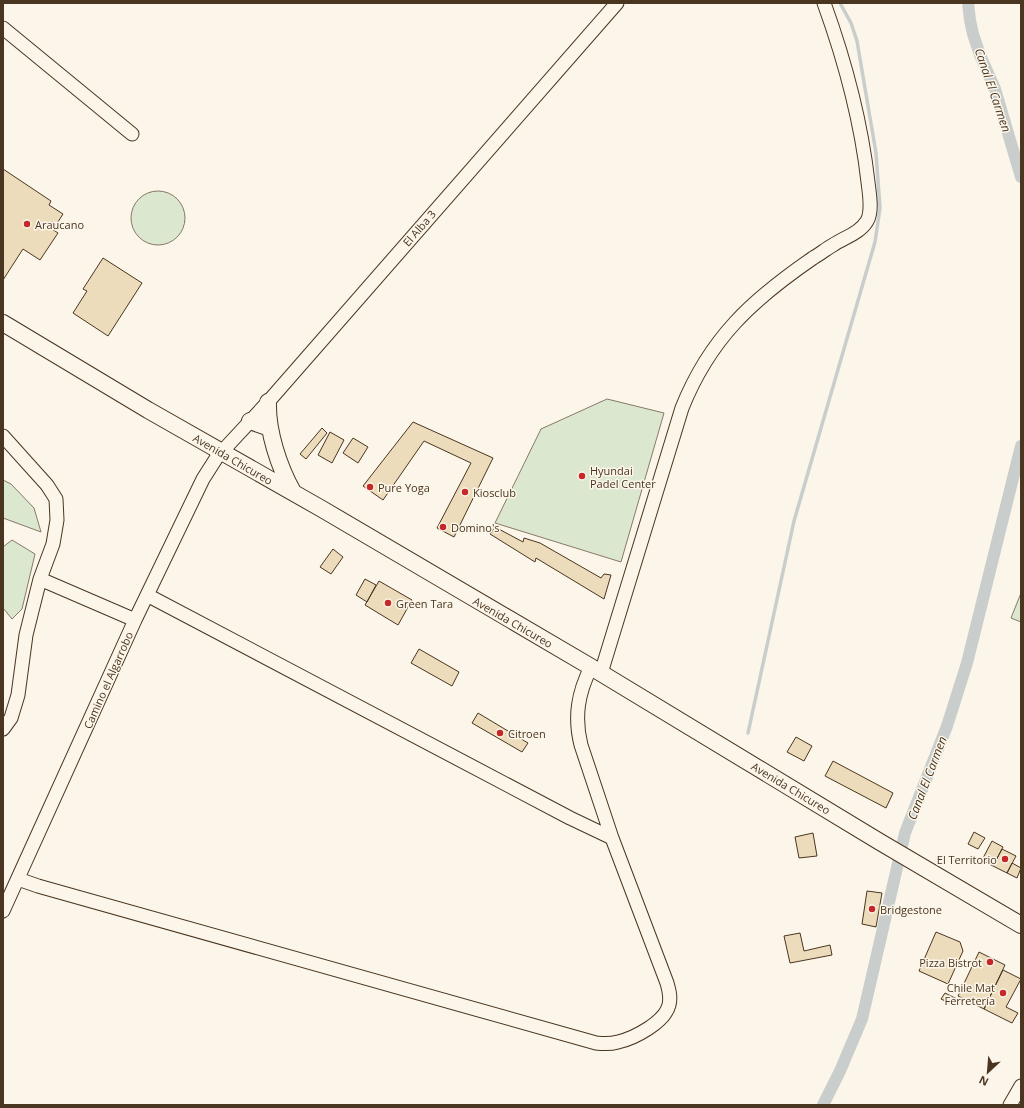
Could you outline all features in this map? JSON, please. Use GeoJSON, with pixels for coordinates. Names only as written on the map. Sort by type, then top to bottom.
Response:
{"type":"FeatureCollection","features":[{"type":"Feature","properties":{"kind":"main road","name":"Avenida Chicureo"},"geometry":{"type":"LineString","coordinates":[[3,323],[596,670],[880,842],[1021,925]]}},
{"type":"Feature","properties":{"kind":"main road"},"geometry":{"type":"LineString","coordinates":[[268,402],[270,428],[283,472],[293,492]]}},
{"type":"Feature","properties":{"kind":"main road"},"geometry":{"type":"LineString","coordinates":[[250,422],[270,428]]}},
{"type":"Feature","properties":{"kind":"street","name":"El Alba 3"},"geometry":{"type":"LineString","coordinates":[[222,452],[268,402],[617,3]]}},
{"type":"Feature","properties":{"kind":"street"},"geometry":{"type":"LineString","coordinates":[[18,879],[596,1043],[607,1044],[627,1040],[652,1026],[664,1015],[670,999],[667,983],[612,838],[581,745],[577,719],[579,697],[582,687],[596,670],[682,408],[700,368],[716,344],[744,313],[792,273],[833,244],[859,230],[869,217],[869,188],[858,116],[845,64],[824,3]]}},
{"type":"Feature","properties":{"kind":"street"},"geometry":{"type":"LineString","coordinates":[[3,28],[132,134]]}},
{"type":"Feature","properties":{"kind":"street"},"geometry":{"type":"LineString","coordinates":[[3,436],[48,485],[56,499],[57,520],[53,544],[40,579],[26,635],[18,695],[11,718],[3,729]]}},
{"type":"Feature","properties":{"kind":"street","name":"Camino el Algarrobo"},"geometry":{"type":"LineString","coordinates":[[3,911],[135,620],[203,479],[212,464],[222,452]]}},
{"type":"Feature","properties":{"kind":"street"},"geometry":{"type":"LineString","coordinates":[[40,579],[135,620]]}},
{"type":"Feature","properties":{"kind":"street"},"geometry":{"type":"LineString","coordinates":[[147,595],[570,818],[612,838]]}},
{"type":"Feature","properties":{"kind":"street"},"geometry":{"type":"LineString","coordinates":[[1010,1105],[1021,1086]]}},
{"type":"Feature","properties":{"kind":"green space"},"geometry":{"type":"Polygon","coordinates":[[[153,191],[163,191],[173,195],[181,203],[185,213],[185,223],[181,233],[173,241],[163,245],[153,245],[143,241],[135,233],[131,223],[131,213],[135,203],[143,195],[153,191]]]}},
{"type":"Feature","properties":{"kind":"green space","name":"Hyundai Padel Center"},"geometry":{"type":"Polygon","coordinates":[[[607,399],[664,413],[621,562],[495,523],[541,429],[607,399]]]}},
{"type":"Feature","properties":{"kind":"green space"},"geometry":{"type":"Polygon","coordinates":[[[3,480],[11,484],[34,508],[41,532],[3,518],[3,480]]]}},
{"type":"Feature","properties":{"kind":"green space"},"geometry":{"type":"Polygon","coordinates":[[[12,540],[35,554],[22,609],[12,619],[3,608],[3,547],[12,540]]]}},
{"type":"Feature","properties":{"kind":"green space"},"geometry":{"type":"Polygon","coordinates":[[[1021,593],[1021,622],[1011,618],[1021,593]]]}},
{"type":"Feature","properties":{"kind":"building","name":"Araucano"},"geometry":{"type":"Polygon","coordinates":[[[3,169],[51,201],[49,205],[63,214],[56,225],[52,222],[49,227],[58,233],[40,260],[23,249],[3,280],[3,169]]]}},
{"type":"Feature","properties":{"kind":"building"},"geometry":{"type":"Polygon","coordinates":[[[103,258],[142,283],[108,336],[73,313],[87,291],[83,289],[103,258]]]}},
{"type":"Feature","properties":{"kind":"building"},"geometry":{"type":"Polygon","coordinates":[[[413,422],[493,458],[454,537],[437,528],[471,463],[424,441],[383,500],[363,486],[413,422]]]}},
{"type":"Feature","properties":{"kind":"building"},"geometry":{"type":"Polygon","coordinates":[[[322,428],[327,433],[306,459],[300,454],[322,428]]]}},
{"type":"Feature","properties":{"kind":"building"},"geometry":{"type":"Polygon","coordinates":[[[330,432],[344,440],[332,463],[318,455],[330,432]]]}},
{"type":"Feature","properties":{"kind":"building"},"geometry":{"type":"Polygon","coordinates":[[[353,438],[368,447],[358,463],[343,453],[353,438]]]}},
{"type":"Feature","properties":{"kind":"building"},"geometry":{"type":"Polygon","coordinates":[[[495,527],[523,542],[524,538],[540,543],[601,578],[604,574],[611,575],[604,599],[536,558],[535,562],[490,534],[495,527]]]}},
{"type":"Feature","properties":{"kind":"building"},"geometry":{"type":"Polygon","coordinates":[[[333,549],[343,557],[331,574],[320,567],[333,549]]]}},
{"type":"Feature","properties":{"kind":"building"},"geometry":{"type":"Polygon","coordinates":[[[365,579],[376,585],[367,602],[356,595],[365,579]]]}},
{"type":"Feature","properties":{"kind":"building","name":"Green Tara"},"geometry":{"type":"Polygon","coordinates":[[[379,581],[412,600],[398,625],[365,605],[379,581]]]}},
{"type":"Feature","properties":{"kind":"building"},"geometry":{"type":"Polygon","coordinates":[[[419,649],[459,672],[452,686],[411,663],[419,649]]]}},
{"type":"Feature","properties":{"kind":"building","name":"Citroen"},"geometry":{"type":"Polygon","coordinates":[[[478,713],[528,743],[522,752],[472,723],[478,713]]]}},
{"type":"Feature","properties":{"kind":"building"},"geometry":{"type":"Polygon","coordinates":[[[796,737],[812,746],[804,761],[787,752],[796,737]]]}},
{"type":"Feature","properties":{"kind":"building"},"geometry":{"type":"Polygon","coordinates":[[[833,761],[893,793],[886,808],[825,776],[833,761]]]}},
{"type":"Feature","properties":{"kind":"building"},"geometry":{"type":"Polygon","coordinates":[[[974,832],[985,838],[978,849],[968,844],[974,832]]]}},
{"type":"Feature","properties":{"kind":"building"},"geometry":{"type":"Polygon","coordinates":[[[813,833],[817,856],[799,858],[795,837],[813,833]]]}},
{"type":"Feature","properties":{"kind":"building"},"geometry":{"type":"Polygon","coordinates":[[[992,841],[1003,847],[993,866],[982,860],[992,841]]]}},
{"type":"Feature","properties":{"kind":"building","name":"El Territorio"},"geometry":{"type":"Polygon","coordinates":[[[1002,849],[1016,856],[1007,873],[993,866],[1002,849]]]}},
{"type":"Feature","properties":{"kind":"building"},"geometry":{"type":"Polygon","coordinates":[[[1012,863],[1021,868],[1017,878],[1007,873],[1012,863]]]}},
{"type":"Feature","properties":{"kind":"building","name":"Bridgestone"},"geometry":{"type":"Polygon","coordinates":[[[867,891],[882,893],[876,927],[862,924],[867,891]]]}},
{"type":"Feature","properties":{"kind":"building"},"geometry":{"type":"Polygon","coordinates":[[[936,932],[960,942],[963,951],[948,984],[919,971],[936,932]]]}},
{"type":"Feature","properties":{"kind":"building"},"geometry":{"type":"Polygon","coordinates":[[[800,933],[804,951],[830,945],[832,955],[790,963],[784,936],[800,933]]]}},
{"type":"Feature","properties":{"kind":"building"},"geometry":{"type":"Polygon","coordinates":[[[979,952],[1005,965],[984,1009],[958,996],[979,952]]]}},
{"type":"Feature","properties":{"kind":"building","name":"Chile Mat Ferretería"},"geometry":{"type":"Polygon","coordinates":[[[1003,970],[1021,979],[1006,1007],[1018,1013],[1012,1023],[984,1009],[1003,970]]]}},
{"type":"Feature","properties":{"kind":"building"},"geometry":{"type":"Polygon","coordinates":[[[945,993],[957,999],[954,1005],[941,999],[945,993]]]}},
{"type":"Feature","properties":{"kind":"waterway"},"geometry":{"type":"LineString","coordinates":[[748,733],[794,521],[875,242],[880,208],[876,153],[857,41],[851,23],[840,3]]}},
{"type":"Feature","properties":{"kind":"waterway","name":"Canal El Carmen"},"geometry":{"type":"LineString","coordinates":[[968,3],[973,34],[980,55],[995,89],[1021,177]]}},
{"type":"Feature","properties":{"kind":"waterway","name":"Canal El Carmen"},"geometry":{"type":"LineString","coordinates":[[823,1105],[840,1071],[862,1019],[905,833],[947,726],[967,663],[1021,446]]}},
{"type":"Feature","properties":{"kind":"place","name":"Araucano"},"geometry":{"type":"Point","coordinates":[27,224]}},
{"type":"Feature","properties":{"kind":"place","name":"Hyundai Padel Center"},"geometry":{"type":"Point","coordinates":[582,476]}},
{"type":"Feature","properties":{"kind":"place","name":"Pure Yoga"},"geometry":{"type":"Point","coordinates":[370,487]}},
{"type":"Feature","properties":{"kind":"place","name":"Kiosclub"},"geometry":{"type":"Point","coordinates":[465,492]}},
{"type":"Feature","properties":{"kind":"place","name":"Domino's"},"geometry":{"type":"Point","coordinates":[443,527]}},
{"type":"Feature","properties":{"kind":"place","name":"Green Tara"},"geometry":{"type":"Point","coordinates":[388,603]}},
{"type":"Feature","properties":{"kind":"place","name":"Citroen"},"geometry":{"type":"Point","coordinates":[500,733]}},
{"type":"Feature","properties":{"kind":"place","name":"El Territorio"},"geometry":{"type":"Point","coordinates":[1005,859]}},
{"type":"Feature","properties":{"kind":"place","name":"Bridgestone"},"geometry":{"type":"Point","coordinates":[872,909]}},
{"type":"Feature","properties":{"kind":"place","name":"Pizza Bistrot"},"geometry":{"type":"Point","coordinates":[990,962]}},
{"type":"Feature","properties":{"kind":"place","name":"Chile Mat Ferretería"},"geometry":{"type":"Point","coordinates":[1003,993]}}]}
